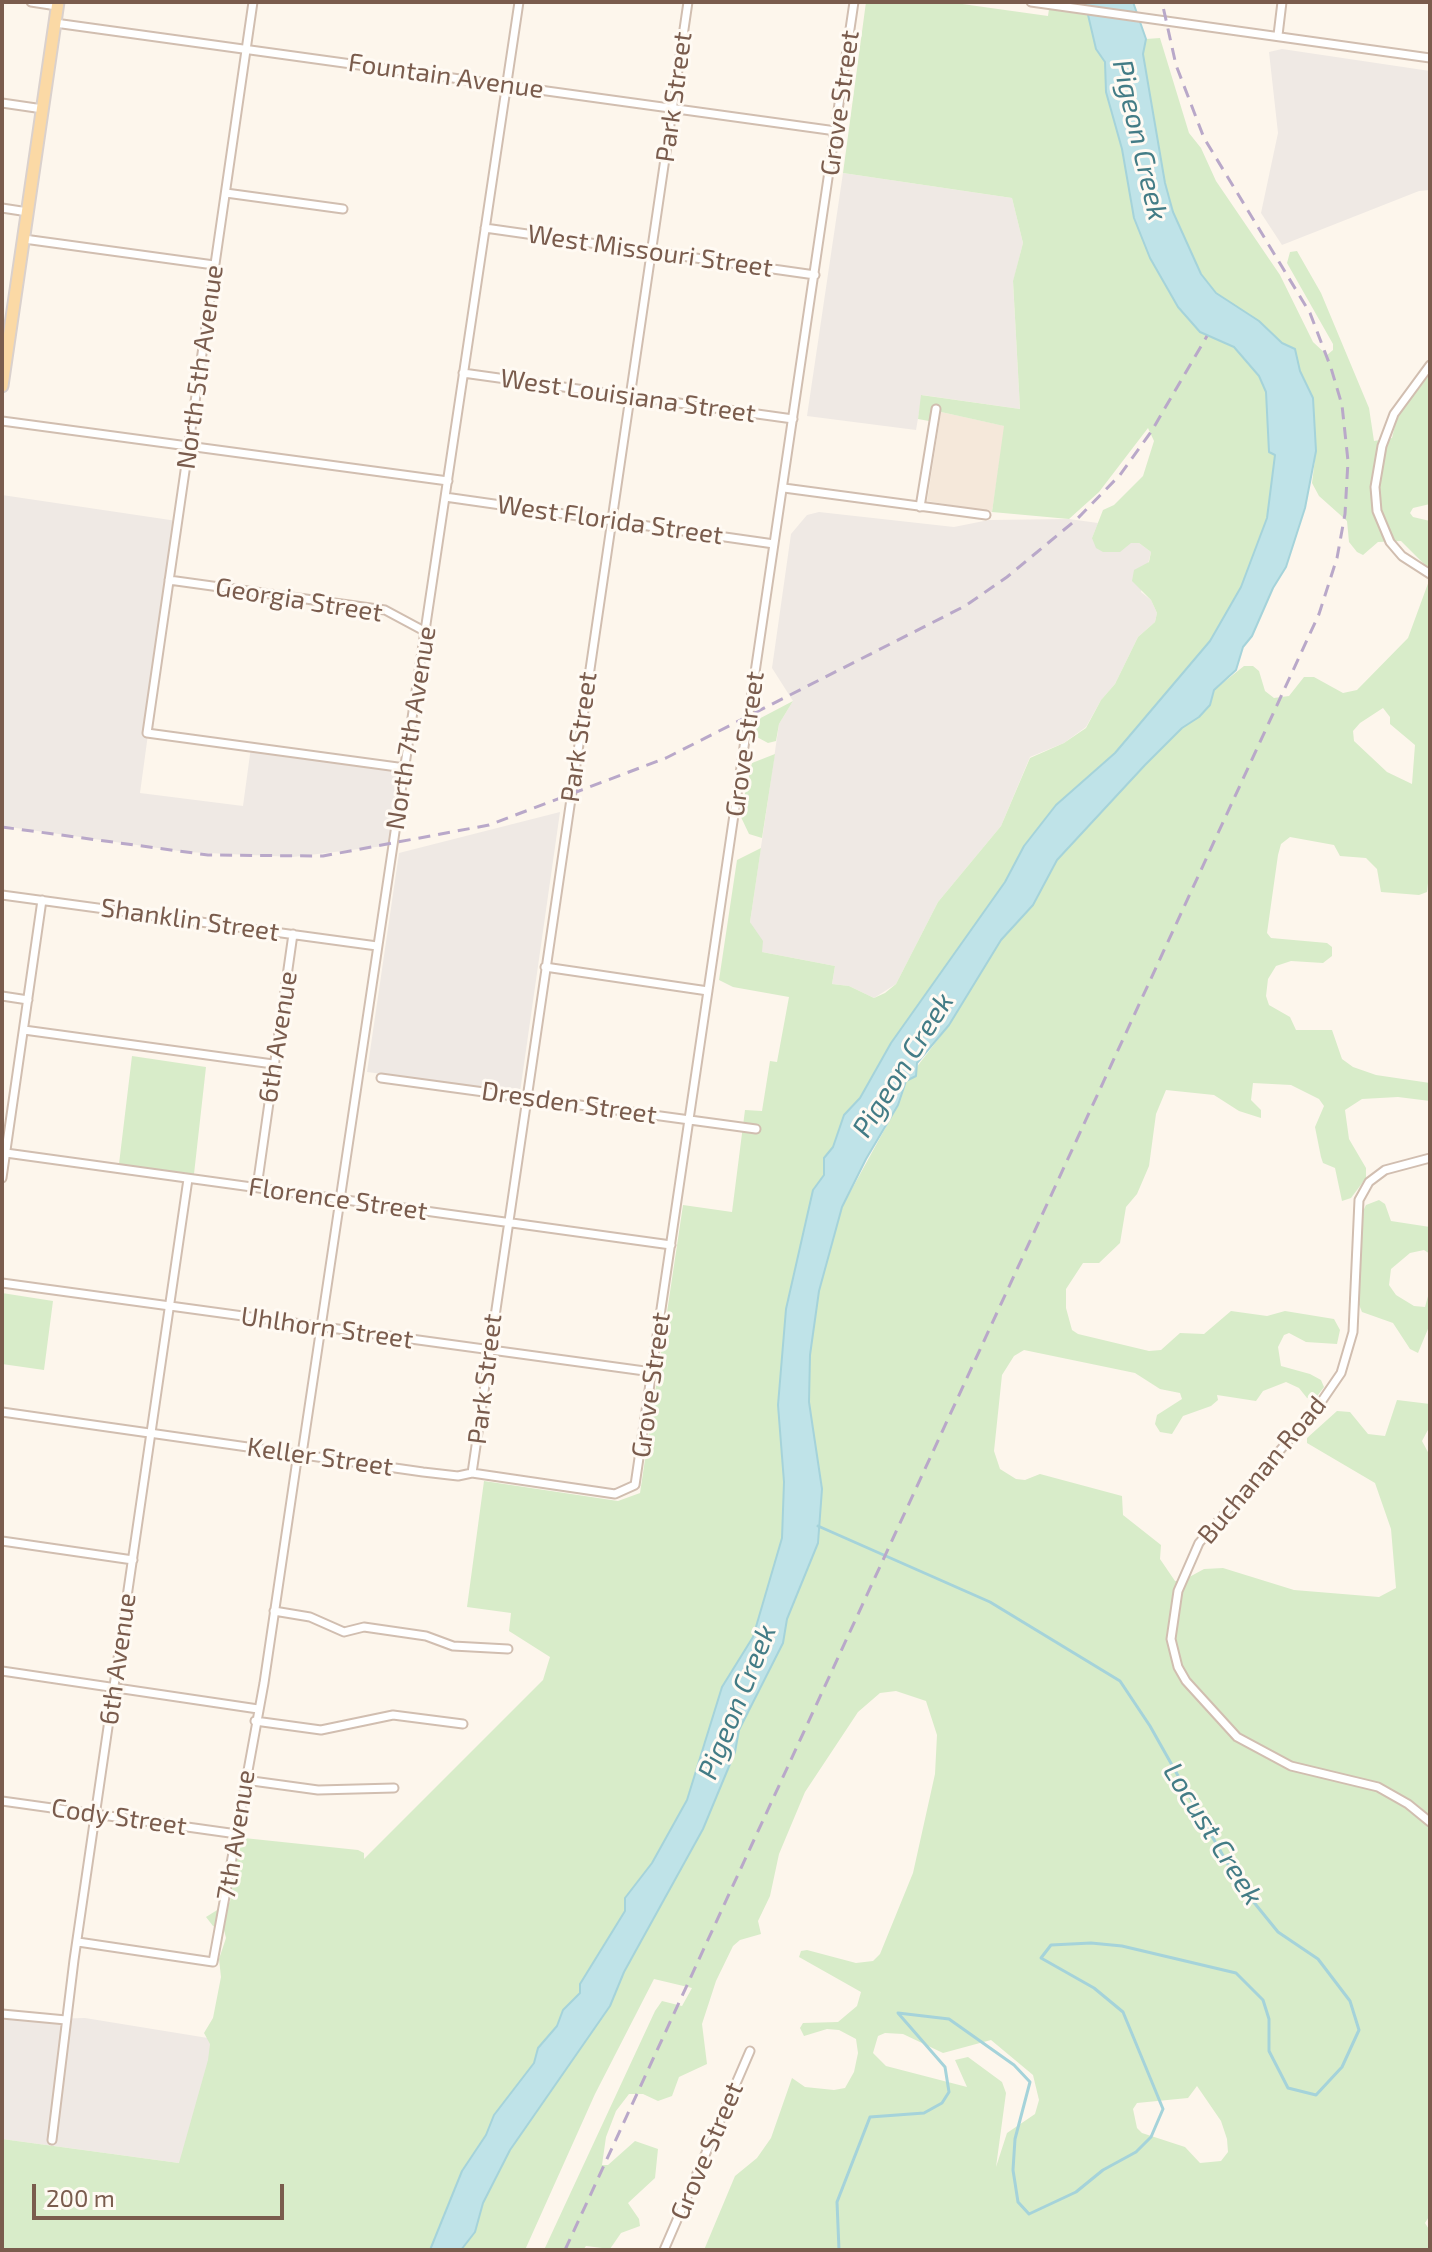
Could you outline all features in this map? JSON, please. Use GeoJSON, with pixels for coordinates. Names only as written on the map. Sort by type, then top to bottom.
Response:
{"type":"FeatureCollection","features":[{"type":"Feature","properties":{"kind":"main road"},"geometry":{"type":"LineString","coordinates":[[2,386],[7,315],[24,239],[58,4]]}},
{"type":"Feature","properties":{"kind":"street"},"geometry":{"type":"LineString","coordinates":[[31,2],[58,4]]}},
{"type":"Feature","properties":{"kind":"street","name":"North 5th Avenue"},"geometry":{"type":"LineString","coordinates":[[253,2],[147,733],[405,768]]}},
{"type":"Feature","properties":{"kind":"street","name":"North 7th Avenue"},"geometry":{"type":"LineString","coordinates":[[258,1709],[340,1199],[519,2]]}},
{"type":"Feature","properties":{"kind":"street","name":"Park Street"},"geometry":{"type":"LineString","coordinates":[[472,1473],[688,2]]}},
{"type":"Feature","properties":{"kind":"street","name":"Grove Street"},"geometry":{"type":"LineString","coordinates":[[635,1485],[854,2]]}},
{"type":"Feature","properties":{"kind":"street"},"geometry":{"type":"LineString","coordinates":[[1031,2],[1430,58]]}},
{"type":"Feature","properties":{"kind":"street"},"geometry":{"type":"LineString","coordinates":[[1278,35],[1282,2]]}},
{"type":"Feature","properties":{"kind":"street","name":"Fountain Avenue"},"geometry":{"type":"LineString","coordinates":[[55,23],[836,131]]}},
{"type":"Feature","properties":{"kind":"street"},"geometry":{"type":"LineString","coordinates":[[2,103],[43,109]]}},
{"type":"Feature","properties":{"kind":"street"},"geometry":{"type":"LineString","coordinates":[[226,193],[343,209]]}},
{"type":"Feature","properties":{"kind":"street"},"geometry":{"type":"LineString","coordinates":[[2,208],[28,212]]}},
{"type":"Feature","properties":{"kind":"street","name":"West Missouri Street"},"geometry":{"type":"LineString","coordinates":[[485,228],[815,275]]}},
{"type":"Feature","properties":{"kind":"street"},"geometry":{"type":"LineString","coordinates":[[24,239],[214,265]]}},
{"type":"Feature","properties":{"kind":"street"},"geometry":{"type":"LineString","coordinates":[[1430,365],[1394,414],[1382,446],[1375,487],[1377,511],[1390,542],[1402,556],[1430,574]]}},
{"type":"Feature","properties":{"kind":"street","name":"West Louisiana Street"},"geometry":{"type":"LineString","coordinates":[[463,373],[793,419]]}},
{"type":"Feature","properties":{"kind":"street"},"geometry":{"type":"LineString","coordinates":[[920,507],[936,409]]}},
{"type":"Feature","properties":{"kind":"street"},"geometry":{"type":"LineString","coordinates":[[2,421],[448,481]]}},
{"type":"Feature","properties":{"kind":"street"},"geometry":{"type":"LineString","coordinates":[[784,488],[986,515]]}},
{"type":"Feature","properties":{"kind":"street","name":"West Florida Street"},"geometry":{"type":"LineString","coordinates":[[445,497],[774,544]]}},
{"type":"Feature","properties":{"kind":"street","name":"Georgia Street"},"geometry":{"type":"LineString","coordinates":[[169,580],[385,610],[426,632]]}},
{"type":"Feature","properties":{"kind":"street","name":"Shanklin Street"},"geometry":{"type":"LineString","coordinates":[[2,895],[377,946]]}},
{"type":"Feature","properties":{"kind":"street"},"geometry":{"type":"LineString","coordinates":[[2,1178],[42,900]]}},
{"type":"Feature","properties":{"kind":"street","name":"6th Avenue"},"geometry":{"type":"LineString","coordinates":[[257,1187],[293,934]]}},
{"type":"Feature","properties":{"kind":"street"},"geometry":{"type":"LineString","coordinates":[[545,967],[708,991]]}},
{"type":"Feature","properties":{"kind":"street"},"geometry":{"type":"LineString","coordinates":[[2,996],[28,1000]]}},
{"type":"Feature","properties":{"kind":"street"},"geometry":{"type":"LineString","coordinates":[[24,1030],[273,1064]]}},
{"type":"Feature","properties":{"kind":"street","name":"Dresden Street"},"geometry":{"type":"LineString","coordinates":[[381,1078],[756,1129]]}},
{"type":"Feature","properties":{"kind":"street","name":"Florence Street"},"geometry":{"type":"LineString","coordinates":[[6,1153],[671,1245]]}},
{"type":"Feature","properties":{"kind":"street","name":"Buchanan Road"},"geometry":{"type":"LineString","coordinates":[[1430,1158],[1385,1170],[1369,1182],[1359,1200],[1352,1338],[1341,1373],[1317,1408],[1199,1543],[1178,1591],[1171,1639],[1178,1667],[1186,1681],[1237,1737],[1291,1766],[1378,1787],[1430,1822]]}},
{"type":"Feature","properties":{"kind":"street","name":"6th Avenue"},"geometry":{"type":"LineString","coordinates":[[52,2140],[66,2020],[188,1179]]}},
{"type":"Feature","properties":{"kind":"street","name":"Uhlhorn Street"},"geometry":{"type":"LineString","coordinates":[[2,1283],[652,1372]]}},
{"type":"Feature","properties":{"kind":"street","name":"Keller Street"},"geometry":{"type":"LineString","coordinates":[[2,1412],[423,1472],[472,1473],[615,1494],[635,1485]]}},
{"type":"Feature","properties":{"kind":"street"},"geometry":{"type":"LineString","coordinates":[[2,1541],[133,1560]]}},
{"type":"Feature","properties":{"kind":"street"},"geometry":{"type":"LineString","coordinates":[[274,1611],[310,1617],[344,1632],[364,1627],[426,1636],[453,1646],[508,1649]]}},
{"type":"Feature","properties":{"kind":"street"},"geometry":{"type":"LineString","coordinates":[[2,1671],[258,1709]]}},
{"type":"Feature","properties":{"kind":"street","name":"7th Avenue"},"geometry":{"type":"LineString","coordinates":[[78,1942],[213,1962],[258,1709]]}},
{"type":"Feature","properties":{"kind":"street"},"geometry":{"type":"LineString","coordinates":[[255,1721],[321,1730],[393,1715],[463,1724]]}},
{"type":"Feature","properties":{"kind":"street"},"geometry":{"type":"LineString","coordinates":[[245,1780],[318,1790],[394,1788]]}},
{"type":"Feature","properties":{"kind":"street","name":"Cody Street"},"geometry":{"type":"LineString","coordinates":[[2,1801],[237,1834]]}},
{"type":"Feature","properties":{"kind":"street"},"geometry":{"type":"LineString","coordinates":[[2,2014],[66,2020]]}},
{"type":"Feature","properties":{"kind":"street","name":"Grove Street"},"geometry":{"type":"LineString","coordinates":[[664,2250],[750,2051]]}},
{"type":"Feature","properties":{"kind":"shaded area"},"geometry":{"type":"Polygon","coordinates":[[[1282,49],[1430,71],[1430,190],[1419,191],[1282,245],[1261,213],[1278,133],[1269,52],[1282,49]]]}},
{"type":"Feature","properties":{"kind":"shaded area"},"geometry":{"type":"Polygon","coordinates":[[[843,173],[1012,198],[1023,243],[1013,282],[1020,409],[922,395],[916,430],[807,416],[843,173]]]}},
{"type":"Feature","properties":{"kind":"shaded area"},"geometry":{"type":"Polygon","coordinates":[[[941,412],[1005,426],[992,512],[927,501],[941,412]]]}},
{"type":"Feature","properties":{"kind":"shaded area"},"geometry":{"type":"Polygon","coordinates":[[[2,495],[177,521],[140,793],[243,806],[251,747],[405,768],[392,845],[293,857],[186,852],[2,826],[2,495]]]}},
{"type":"Feature","properties":{"kind":"shaded area"},"geometry":{"type":"Polygon","coordinates":[[[819,512],[954,527],[989,520],[1069,519],[1098,523],[1092,538],[1139,543],[1151,552],[1141,592],[1151,600],[1157,613],[1155,622],[1138,637],[1115,684],[1101,700],[1086,727],[1064,743],[1030,757],[1001,826],[938,902],[896,984],[874,998],[849,986],[832,984],[835,966],[762,952],[750,922],[779,724],[793,701],[772,668],[791,534],[807,515],[819,512]]]}},
{"type":"Feature","properties":{"kind":"shaded area"},"geometry":{"type":"Polygon","coordinates":[[[560,812],[520,1092],[367,1072],[399,853],[560,812]]]}},
{"type":"Feature","properties":{"kind":"shaded area"},"geometry":{"type":"Polygon","coordinates":[[[85,2018],[214,2039],[194,2165],[2,2139],[2,2020],[85,2018]]]}},
{"type":"Feature","properties":{"kind":"green space"},"geometry":{"type":"Polygon","coordinates":[[[866,2],[948,2],[1048,16],[1050,2],[1085,2],[1096,49],[1105,62],[1106,92],[1122,149],[1134,218],[1150,258],[1178,307],[1200,332],[1234,347],[1259,376],[1266,392],[1269,452],[1275,455],[1267,518],[1241,587],[1210,641],[1178,681],[1115,753],[1056,805],[1024,846],[1005,882],[891,1043],[860,1098],[844,1115],[833,1147],[824,1158],[824,1175],[813,1190],[786,1309],[778,1405],[784,1482],[782,1538],[753,1637],[722,1687],[687,1800],[652,1863],[625,1898],[625,1911],[580,1984],[580,1993],[563,2010],[557,2026],[538,2048],[534,2063],[494,2115],[486,2135],[462,2171],[430,2250],[2,2250],[2,2139],[179,2163],[208,2060],[210,2044],[204,2033],[213,2018],[221,1977],[219,1959],[226,1938],[224,1930],[213,1926],[206,1917],[230,1902],[236,1856],[244,1838],[358,1850],[364,1853],[364,1859],[543,1680],[550,1657],[509,1631],[511,1613],[467,1607],[484,1481],[618,1501],[640,1493],[683,1205],[732,1212],[745,1110],[762,1111],[770,1061],[777,1062],[789,997],[733,987],[719,980],[737,860],[761,848],[750,922],[763,941],[762,952],[835,966],[832,984],[849,986],[874,998],[885,993],[896,984],[938,902],[1001,826],[1030,758],[1064,743],[1086,728],[1101,700],[1115,684],[1138,637],[1155,622],[1157,613],[1151,600],[1132,581],[1134,570],[1149,562],[1151,552],[1139,543],[1131,543],[1120,552],[1103,552],[1096,548],[1092,538],[1103,510],[1114,505],[1143,476],[1154,441],[1148,428],[1099,492],[1069,519],[992,512],[1004,426],[941,412],[933,414],[929,421],[918,419],[921,395],[1020,409],[1013,281],[1023,243],[1012,198],[843,173],[866,2]]]}},
{"type":"Feature","properties":{"kind":"green space"},"geometry":{"type":"Polygon","coordinates":[[[1160,38],[1189,133],[1201,148],[1216,181],[1280,275],[1313,342],[1327,355],[1333,350],[1333,344],[1287,263],[1290,252],[1297,251],[1321,293],[1369,408],[1374,441],[1392,438],[1397,417],[1430,374],[1430,504],[1413,508],[1410,513],[1413,517],[1430,521],[1430,570],[1401,541],[1378,542],[1363,555],[1349,542],[1347,521],[1319,496],[1312,483],[1316,451],[1313,398],[1300,371],[1295,349],[1282,343],[1259,321],[1216,293],[1201,274],[1173,212],[1165,183],[1143,54],[1146,39],[1160,38]]]}},
{"type":"Feature","properties":{"kind":"green space"},"geometry":{"type":"Polygon","coordinates":[[[1430,578],[1430,865],[1427,892],[1419,895],[1381,892],[1377,869],[1366,858],[1340,856],[1334,845],[1290,837],[1281,844],[1278,855],[1267,933],[1271,938],[1327,943],[1332,947],[1332,956],[1323,963],[1291,961],[1276,966],[1268,979],[1266,996],[1269,1005],[1290,1017],[1296,1030],[1332,1030],[1342,1059],[1353,1067],[1376,1075],[1430,1083],[1430,1101],[1398,1097],[1362,1099],[1345,1110],[1349,1139],[1366,1168],[1366,1178],[1351,1198],[1342,1201],[1335,1168],[1323,1163],[1321,1157],[1315,1127],[1324,1106],[1319,1099],[1291,1085],[1253,1083],[1251,1100],[1261,1110],[1261,1118],[1239,1111],[1214,1095],[1166,1090],[1156,1114],[1149,1166],[1137,1194],[1126,1207],[1120,1243],[1099,1263],[1083,1263],[1066,1289],[1066,1308],[1072,1330],[1149,1351],[1161,1350],[1180,1333],[1204,1334],[1231,1311],[1267,1316],[1285,1311],[1334,1319],[1340,1330],[1337,1344],[1306,1342],[1289,1333],[1284,1335],[1278,1347],[1281,1366],[1310,1374],[1321,1380],[1324,1387],[1315,1399],[1307,1398],[1299,1388],[1286,1382],[1263,1391],[1256,1401],[1217,1395],[1218,1400],[1211,1406],[1183,1416],[1172,1434],[1160,1432],[1155,1424],[1157,1415],[1182,1399],[1180,1393],[1160,1389],[1135,1373],[1024,1350],[1014,1356],[1002,1375],[994,1451],[1000,1469],[1016,1479],[1025,1480],[1040,1474],[1122,1496],[1123,1515],[1161,1545],[1160,1559],[1175,1581],[1182,1581],[1204,1569],[1223,1568],[1294,1590],[1379,1597],[1396,1588],[1391,1529],[1375,1483],[1307,1443],[1307,1438],[1337,1411],[1350,1412],[1368,1434],[1385,1436],[1397,1400],[1430,1404],[1430,1426],[1422,1441],[1430,1456],[1430,2215],[1425,2223],[1430,2231],[1430,2250],[704,2250],[735,2176],[757,2158],[771,2138],[792,2078],[805,2087],[834,2090],[845,2088],[854,2072],[858,2053],[856,2039],[839,2030],[827,2029],[804,2036],[800,2028],[803,2023],[838,2022],[857,2006],[861,1992],[799,1957],[801,1951],[807,1950],[856,1963],[873,1961],[880,1954],[913,1873],[935,1774],[937,1735],[926,1701],[896,1691],[880,1693],[858,1712],[805,1792],[779,1854],[770,1896],[758,1921],[761,1934],[740,1940],[733,1946],[716,1981],[702,2024],[707,2064],[679,2077],[672,2096],[658,2101],[643,2094],[629,2094],[616,2111],[606,2137],[602,2165],[608,2165],[635,2141],[658,2149],[655,2178],[628,2203],[640,2226],[621,2233],[610,2249],[586,2246],[583,2250],[544,2250],[655,2011],[662,2001],[682,2006],[692,1988],[654,1979],[595,2094],[525,2250],[461,2250],[475,2232],[483,2203],[510,2150],[610,2006],[624,1972],[703,1829],[735,1752],[739,1730],[783,1643],[787,1619],[818,1543],[822,1489],[809,1402],[810,1355],[819,1291],[842,1207],[898,1105],[906,1081],[949,1025],[1001,940],[1033,905],[1057,860],[1145,765],[1182,728],[1199,717],[1210,705],[1214,690],[1244,666],[1253,666],[1259,671],[1265,691],[1274,698],[1289,696],[1304,677],[1314,677],[1343,693],[1357,690],[1408,638],[1430,578]],[[1383,708],[1360,723],[1353,731],[1354,741],[1387,772],[1412,784],[1415,745],[1390,724],[1390,717],[1383,708]],[[885,2033],[878,2036],[873,2053],[886,2066],[967,2087],[955,2060],[968,2057],[1002,2082],[1006,2093],[996,2167],[1007,2133],[1035,2114],[1039,2100],[1033,2075],[991,2040],[943,2053],[903,2034],[885,2033]],[[1197,2086],[1188,2098],[1137,2103],[1133,2109],[1137,2128],[1142,2133],[1185,2147],[1200,2163],[1221,2161],[1228,2152],[1221,2121],[1197,2086]]]}},
{"type":"Feature","properties":{"kind":"green space"},"geometry":{"type":"Polygon","coordinates":[[[793,701],[779,724],[776,741],[768,743],[755,736],[753,722],[793,701]]]}},
{"type":"Feature","properties":{"kind":"green space"},"geometry":{"type":"Polygon","coordinates":[[[775,754],[762,838],[749,834],[740,815],[752,763],[775,754]]]}},
{"type":"Feature","properties":{"kind":"green space"},"geometry":{"type":"Polygon","coordinates":[[[132,1056],[206,1067],[194,1174],[119,1164],[132,1056]]]}},
{"type":"Feature","properties":{"kind":"green space"},"geometry":{"type":"Polygon","coordinates":[[[1379,1200],[1385,1204],[1391,1221],[1430,1227],[1430,1254],[1424,1250],[1410,1253],[1391,1269],[1389,1285],[1396,1295],[1414,1306],[1425,1307],[1430,1289],[1430,1324],[1418,1353],[1410,1349],[1393,1323],[1362,1312],[1356,1297],[1360,1217],[1366,1205],[1379,1200]]]}},
{"type":"Feature","properties":{"kind":"green space"},"geometry":{"type":"Polygon","coordinates":[[[2,1293],[53,1301],[44,1370],[2,1364],[2,1293]]]}},
{"type":"Feature","properties":{"kind":"water","name":"Pigeon Creek"},"geometry":{"type":"Polygon","coordinates":[[[1085,2],[1133,2],[1146,39],[1143,54],[1165,183],[1173,212],[1201,274],[1216,293],[1259,321],[1282,343],[1295,349],[1300,371],[1313,398],[1316,451],[1305,508],[1286,567],[1252,636],[1243,647],[1236,670],[1214,690],[1210,705],[1199,717],[1182,728],[1145,765],[1057,860],[1033,905],[1001,940],[949,1025],[917,1063],[916,1076],[906,1081],[898,1105],[866,1159],[842,1207],[819,1291],[810,1355],[809,1402],[822,1489],[818,1543],[787,1619],[783,1643],[739,1730],[735,1752],[703,1829],[624,1972],[610,2006],[510,2150],[483,2203],[475,2232],[461,2250],[430,2250],[462,2171],[486,2135],[494,2115],[534,2063],[538,2048],[557,2026],[563,2010],[580,1993],[580,1984],[625,1911],[625,1898],[652,1863],[687,1800],[722,1687],[753,1637],[782,1538],[784,1482],[778,1405],[786,1309],[813,1190],[824,1175],[824,1158],[833,1147],[844,1115],[860,1098],[891,1043],[1005,882],[1024,846],[1056,805],[1115,753],[1210,641],[1241,587],[1267,518],[1275,455],[1269,452],[1266,392],[1259,376],[1234,347],[1200,332],[1178,307],[1150,258],[1134,218],[1122,149],[1106,92],[1105,62],[1096,49],[1085,2]]]}},
{"type":"Feature","properties":{"kind":"waterway","name":"Locust Creek"},"geometry":{"type":"LineString","coordinates":[[818,1526],[990,1602],[1120,1681],[1150,1726],[1239,1884],[1278,1932],[1318,1959],[1350,2001],[1359,2030],[1342,2067],[1316,2095],[1288,2088],[1269,2051],[1269,2019],[1263,2000],[1236,1973],[1122,1946],[1091,1943],[1051,1945],[1041,1958],[1094,1988],[1123,2012],[1163,2109],[1151,2137],[1136,2152],[1103,2170],[1076,2192],[1029,2214],[1018,2202],[1013,2170],[1015,2139],[1030,2082],[1014,2065],[949,2019],[898,2013],[945,2067],[949,2092],[942,2103],[924,2113],[870,2117],[837,2202],[839,2250]]}},
{"type":"Feature","properties":{"kind":"railway"},"geometry":{"type":"LineString","coordinates":[[565,2250],[1319,614],[1337,558],[1345,514],[1348,461],[1342,405],[1331,368],[1310,313],[1204,138],[1176,65],[1162,2]]}},
{"type":"Feature","properties":{"kind":"railway"},"geometry":{"type":"LineString","coordinates":[[2,827],[208,855],[323,856],[489,825],[666,758],[965,606],[1007,577],[1077,519],[1120,475],[1151,432],[1207,336]]}}]}
